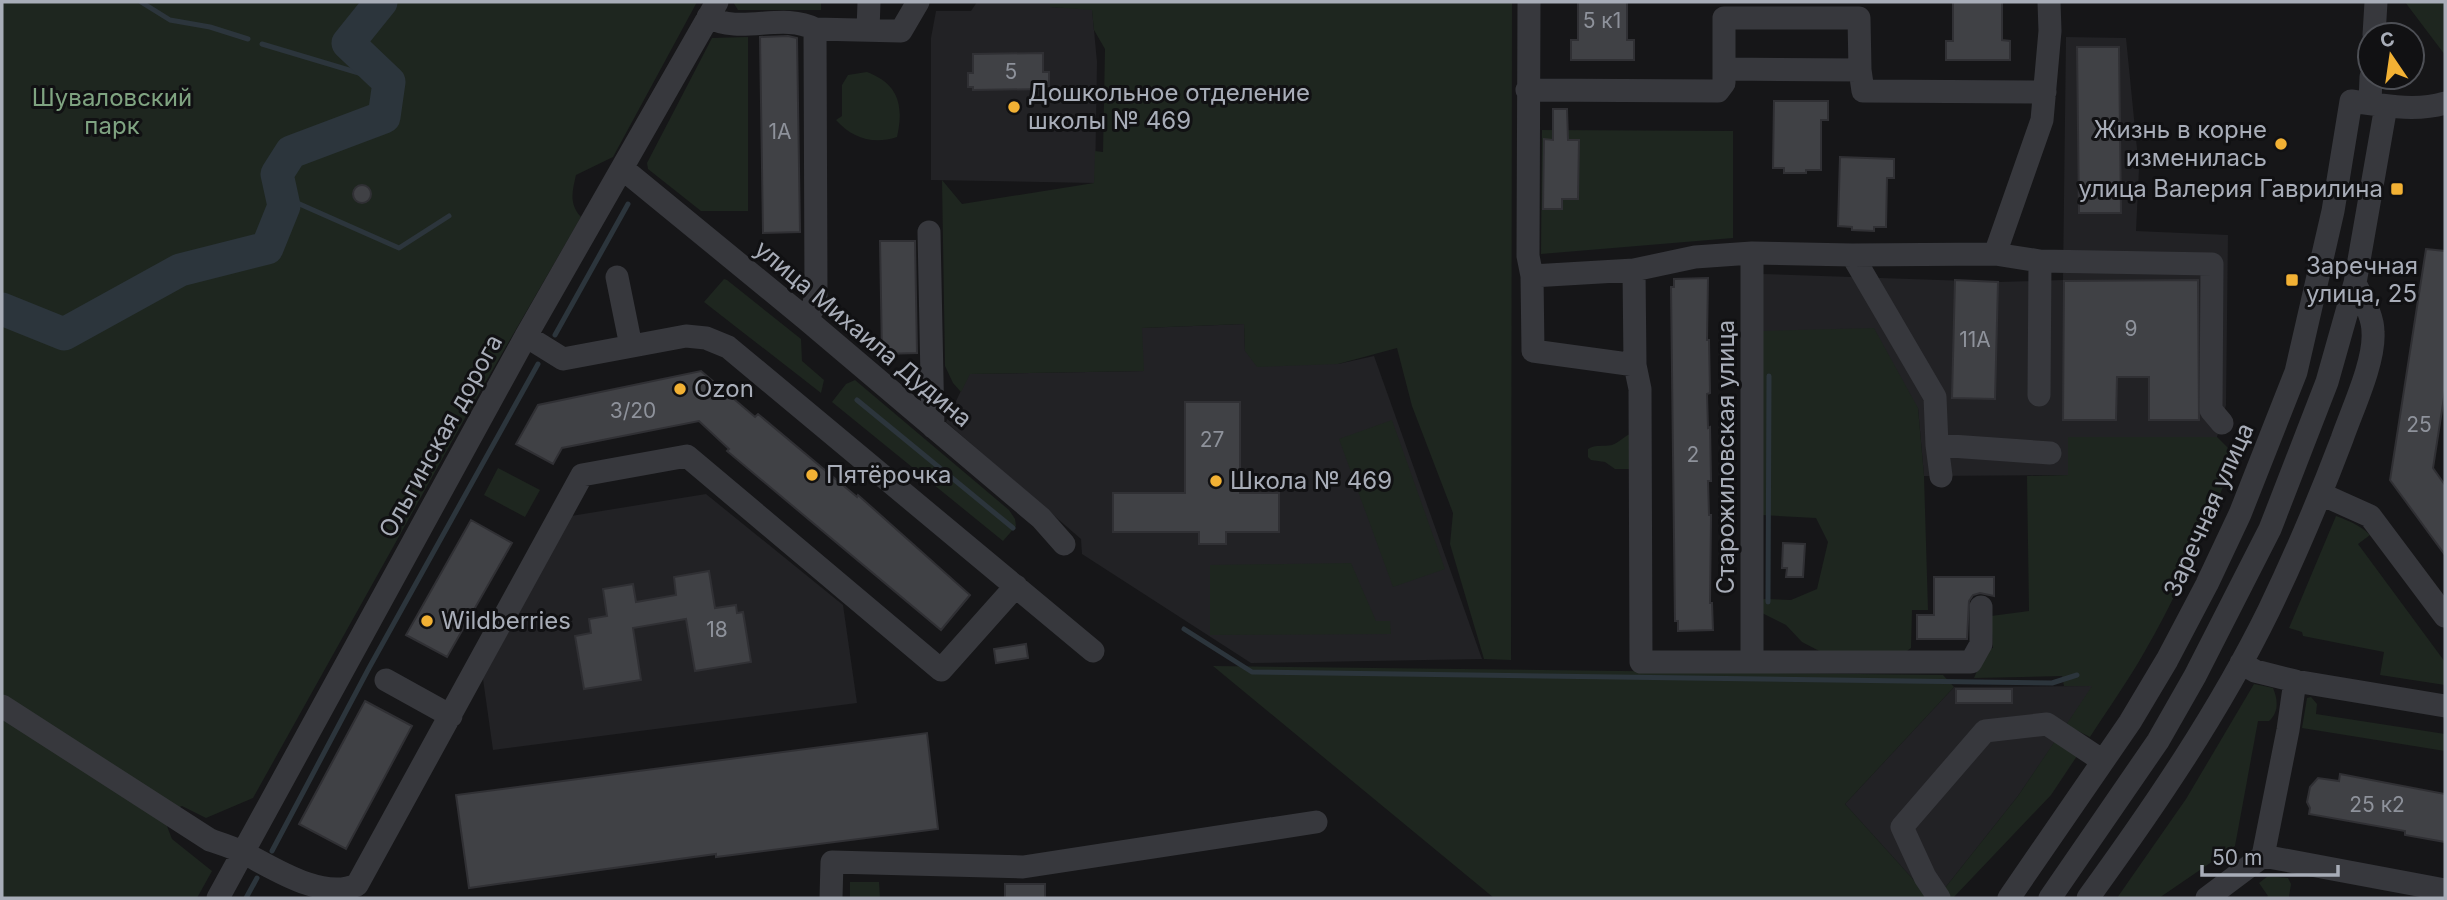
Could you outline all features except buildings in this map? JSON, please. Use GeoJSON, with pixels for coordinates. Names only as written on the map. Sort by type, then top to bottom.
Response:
{"type":"FeatureCollection","features":[{"type":"Feature","properties":{"kind":"street"},"geometry":{"type":"LineString","coordinates":[[868,30],[869,2]]}},
{"type":"Feature","properties":{"kind":"street"},"geometry":{"type":"LineString","coordinates":[[712,9],[726,24],[802,23],[815,29],[901,31],[918,2]]}},
{"type":"Feature","properties":{"kind":"street"},"geometry":{"type":"LineString","coordinates":[[1529,2],[1528,256],[1532,276],[1533,351],[1635,365]]}},
{"type":"Feature","properties":{"kind":"street"},"geometry":{"type":"LineString","coordinates":[[1994,254],[2042,120],[2050,32],[2049,2]]}},
{"type":"Feature","properties":{"kind":"street"},"geometry":{"type":"LineString","coordinates":[[2375,21],[2376,2]]}},
{"type":"Feature","properties":{"kind":"street","name":"Ольгинская дорога"},"geometry":{"type":"LineString","coordinates":[[218,898],[526,336],[712,9]]}},
{"type":"Feature","properties":{"kind":"street"},"geometry":{"type":"LineString","coordinates":[[1527,90],[1718,91],[1724,83],[1724,18],[1859,18],[1859,80],[1863,91],[2045,92]]}},
{"type":"Feature","properties":{"kind":"street"},"geometry":{"type":"LineString","coordinates":[[806,319],[816,296],[815,29]]}},
{"type":"Feature","properties":{"kind":"street"},"geometry":{"type":"LineString","coordinates":[[1724,69],[1860,70]]}},
{"type":"Feature","properties":{"kind":"street"},"geometry":{"type":"LineString","coordinates":[[2050,898],[2158,741],[2237,597],[2270,529],[2327,382],[2355,283],[2370,91]]}},
{"type":"Feature","properties":{"kind":"street"},"geometry":{"type":"LineString","coordinates":[[2369,103],[2432,107],[2445,103]]}},
{"type":"Feature","properties":{"kind":"street","name":"Заречная улица"},"geometry":{"type":"LineString","coordinates":[[2010,898],[2161,670],[2207,584],[2258,472],[2296,372],[2325,248],[2369,103]]}},
{"type":"Feature","properties":{"kind":"street","name":"улица Михаила Дудина"},"geometry":{"type":"LineString","coordinates":[[623,169],[806,319],[1041,519],[1064,544]]}},
{"type":"Feature","properties":{"kind":"street"},"geometry":{"type":"LineString","coordinates":[[929,232],[933,427]]}},
{"type":"Feature","properties":{"kind":"street"},"geometry":{"type":"LineString","coordinates":[[1532,276],[1634,270],[1695,257],[1752,253],[1994,254],[2040,261],[2212,264],[2211,411],[2222,423]]}},
{"type":"Feature","properties":{"kind":"street","name":"Старожиловская улица"},"geometry":{"type":"LineString","coordinates":[[1752,253],[1752,661]]}},
{"type":"Feature","properties":{"kind":"street"},"geometry":{"type":"LineString","coordinates":[[1852,255],[1934,397],[1941,476]]}},
{"type":"Feature","properties":{"kind":"street"},"geometry":{"type":"LineString","coordinates":[[2039,395],[2040,261]]}},
{"type":"Feature","properties":{"kind":"street"},"geometry":{"type":"LineString","coordinates":[[1634,270],[1635,365],[1640,389],[1641,662],[1971,662],[1981,644],[1981,607]]}},
{"type":"Feature","properties":{"kind":"street"},"geometry":{"type":"LineString","coordinates":[[617,277],[631,346]]}},
{"type":"Feature","properties":{"kind":"street"},"geometry":{"type":"LineString","coordinates":[[2088,898],[2183,761],[2241,663],[2269,610],[2321,494],[2359,393],[2373,345],[2374,330],[2355,283]]}},
{"type":"Feature","properties":{"kind":"street"},"geometry":{"type":"LineString","coordinates":[[526,336],[564,359],[686,336],[706,338],[727,347],[1093,651]]}},
{"type":"Feature","properties":{"kind":"street"},"geometry":{"type":"LineString","coordinates":[[893,393],[919,391],[932,380]]}},
{"type":"Feature","properties":{"kind":"street"},"geometry":{"type":"LineString","coordinates":[[1937,445],[2050,453]]}},
{"type":"Feature","properties":{"kind":"street"},"geometry":{"type":"LineString","coordinates":[[2,706],[209,840],[243,852],[311,894],[338,894],[357,885],[582,475],[687,456],[941,670],[1016,586]]}},
{"type":"Feature","properties":{"kind":"street"},"geometry":{"type":"LineString","coordinates":[[2321,494],[2370,516],[2445,616]]}},
{"type":"Feature","properties":{"kind":"street"},"geometry":{"type":"LineString","coordinates":[[2241,663],[2255,671],[2295,681],[2445,706]]}},
{"type":"Feature","properties":{"kind":"street"},"geometry":{"type":"LineString","coordinates":[[386,680],[451,716]]}},
{"type":"Feature","properties":{"kind":"street"},"geometry":{"type":"LineString","coordinates":[[2207,898],[2263,856],[2295,681]]}},
{"type":"Feature","properties":{"kind":"street"},"geometry":{"type":"LineString","coordinates":[[1939,898],[1925,877],[1902,827],[1985,731],[2047,724],[2103,761]]}},
{"type":"Feature","properties":{"kind":"street"},"geometry":{"type":"LineString","coordinates":[[831,898],[832,862],[979,875],[1316,822]]}},
{"type":"Feature","properties":{"kind":"street"},"geometry":{"type":"LineString","coordinates":[[2263,856],[2445,890]]}},
{"type":"Feature","properties":{"kind":"shaded area","name":"Дошкольное отделение школы № 469"},"geometry":{"type":"Polygon","coordinates":[[[977,2],[1050,2],[1051,7],[1092,9],[1097,62],[1095,183],[931,180],[931,38],[936,11],[971,11],[977,2]]]}},
{"type":"Feature","properties":{"kind":"shaded area"},"geometry":{"type":"Polygon","coordinates":[[[2066,37],[2126,38],[2139,169],[2136,231],[2228,235],[2226,405],[2217,437],[2069,437],[2069,475],[1924,476],[1918,408],[1762,331],[1762,274],[1998,282],[2063,280],[2066,37]]]}},
{"type":"Feature","properties":{"kind":"shaded area","name":"Школа № 469"},"geometry":{"type":"Polygon","coordinates":[[[1244,324],[1245,351],[1338,364],[1374,356],[1482,659],[1251,663],[1082,554],[1081,539],[946,422],[969,374],[1143,371],[1141,328],[1244,324]]]}},
{"type":"Feature","properties":{"kind":"shaded area"},"geometry":{"type":"Polygon","coordinates":[[[706,494],[843,605],[857,703],[493,750],[483,679],[571,516],[706,494]]]}},
{"type":"Feature","properties":{"kind":"shaded area"},"geometry":{"type":"Polygon","coordinates":[[[2093,686],[2018,796],[1941,893],[1930,898],[1845,804],[1954,687],[2093,686]]]}},
{"type":"Feature","properties":{"kind":"green space","name":"Шуваловский парк"},"geometry":{"type":"Polygon","coordinates":[[[2,2],[697,2],[613,157],[576,175],[573,202],[581,217],[474,402],[253,798],[206,818],[182,806],[173,810],[165,821],[172,839],[212,871],[197,898],[2,898],[2,2]]]}},
{"type":"Feature","properties":{"kind":"green space"},"geometry":{"type":"Polygon","coordinates":[[[733,2],[821,2],[821,10],[738,10],[733,2]]]}},
{"type":"Feature","properties":{"kind":"green space"},"geometry":{"type":"Polygon","coordinates":[[[1050,2],[1512,2],[1511,660],[1484,659],[1450,544],[1453,513],[1412,406],[1397,348],[1338,364],[1257,367],[1245,351],[1244,324],[1142,328],[1144,371],[970,374],[961,392],[953,383],[945,366],[942,180],[962,204],[1094,183],[1095,151],[1103,152],[1105,49],[1094,30],[1092,10],[1050,7],[1050,2]]]}},
{"type":"Feature","properties":{"kind":"green space"},"geometry":{"type":"Polygon","coordinates":[[[2405,2],[2445,2],[2445,55],[2426,30],[2426,21],[2419,21],[2405,2]]]}},
{"type":"Feature","properties":{"kind":"green space"},"geometry":{"type":"Polygon","coordinates":[[[748,37],[748,211],[701,211],[648,169],[647,163],[712,38],[748,37]]]}},
{"type":"Feature","properties":{"kind":"green space"},"geometry":{"type":"Polygon","coordinates":[[[867,72],[886,83],[897,97],[900,115],[897,137],[880,140],[863,138],[836,120],[842,116],[842,85],[848,75],[867,72]]]}},
{"type":"Feature","properties":{"kind":"green space"},"geometry":{"type":"Polygon","coordinates":[[[1542,130],[1733,131],[1733,238],[1541,254],[1542,130]]]}},
{"type":"Feature","properties":{"kind":"green space"},"geometry":{"type":"Polygon","coordinates":[[[724,279],[801,339],[802,361],[824,380],[821,393],[704,302],[724,279]]]}},
{"type":"Feature","properties":{"kind":"green space"},"geometry":{"type":"Polygon","coordinates":[[[1874,328],[1918,408],[1924,476],[1928,610],[1912,610],[1911,648],[1904,653],[1827,655],[1802,642],[1786,625],[1762,613],[1762,599],[1791,600],[1817,589],[1828,542],[1816,518],[1762,515],[1762,331],[1874,328]]]}},
{"type":"Feature","properties":{"kind":"green space"},"geometry":{"type":"Polygon","coordinates":[[[855,380],[1009,510],[1016,526],[1003,541],[832,402],[846,384],[855,380]]]}},
{"type":"Feature","properties":{"kind":"green space"},"geometry":{"type":"Polygon","coordinates":[[[1392,420],[1445,569],[1393,587],[1339,439],[1392,420]]]}},
{"type":"Feature","properties":{"kind":"green space"},"geometry":{"type":"Polygon","coordinates":[[[1633,433],[1631,469],[1615,469],[1605,462],[1588,457],[1588,449],[1612,445],[1633,433]]]}},
{"type":"Feature","properties":{"kind":"green space"},"geometry":{"type":"Polygon","coordinates":[[[2068,437],[2217,437],[2236,456],[2194,555],[2158,628],[2090,737],[2066,725],[2092,686],[2064,686],[2062,676],[1974,678],[1986,649],[1993,648],[1991,616],[2029,611],[2027,476],[2068,475],[2068,437]]]}},
{"type":"Feature","properties":{"kind":"green space"},"geometry":{"type":"Polygon","coordinates":[[[498,468],[540,490],[525,517],[484,495],[498,468]]]}},
{"type":"Feature","properties":{"kind":"green space"},"geometry":{"type":"Polygon","coordinates":[[[2336,516],[2370,535],[2358,544],[2445,662],[2445,685],[2380,675],[2384,652],[2303,636],[2302,632],[2289,628],[2336,516]]]}},
{"type":"Feature","properties":{"kind":"green space"},"geometry":{"type":"Polygon","coordinates":[[[1351,563],[1376,621],[1390,621],[1391,634],[1210,635],[1210,565],[1351,563]]]}},
{"type":"Feature","properties":{"kind":"green space"},"geometry":{"type":"Polygon","coordinates":[[[1213,666],[1943,675],[1954,687],[1845,804],[1930,898],[1494,898],[1213,666]]]}},
{"type":"Feature","properties":{"kind":"green space"},"geometry":{"type":"Polygon","coordinates":[[[2254,684],[2273,688],[2277,706],[2269,721],[2258,721],[2235,846],[2159,898],[2117,898],[2186,799],[2254,684]]]}},
{"type":"Feature","properties":{"kind":"green space"},"geometry":{"type":"Polygon","coordinates":[[[2311,697],[2317,704],[2316,714],[2445,734],[2445,751],[2302,728],[2307,698],[2311,697]]]}},
{"type":"Feature","properties":{"kind":"green space"},"geometry":{"type":"Polygon","coordinates":[[[2057,738],[2079,753],[2051,795],[1953,898],[1945,898],[1941,893],[2018,796],[2057,738]]]}},
{"type":"Feature","properties":{"kind":"green space"},"geometry":{"type":"Polygon","coordinates":[[[2268,876],[2288,878],[2291,884],[2289,897],[2300,898],[2266,898],[2268,896],[2259,883],[2268,876]]]}},
{"type":"Feature","properties":{"kind":"green space"},"geometry":{"type":"Polygon","coordinates":[[[850,882],[879,882],[880,898],[850,898],[850,882]]]}},
{"type":"Feature","properties":{"kind":"waterway"},"geometry":{"type":"LineString","coordinates":[[141,2],[170,20],[210,27],[248,39]]}},
{"type":"Feature","properties":{"kind":"waterway"},"geometry":{"type":"LineString","coordinates":[[2,309],[64,334],[180,270],[267,248],[284,206],[277,174],[291,152],[384,117],[389,82],[348,43],[381,2]]}},
{"type":"Feature","properties":{"kind":"waterway"},"geometry":{"type":"LineString","coordinates":[[262,44],[389,82]]}},
{"type":"Feature","properties":{"kind":"waterway"},"geometry":{"type":"LineString","coordinates":[[284,206],[295,202],[399,248],[449,216]]}},
{"type":"Feature","properties":{"kind":"waterway"},"geometry":{"type":"LineString","coordinates":[[555,335],[628,204]]}},
{"type":"Feature","properties":{"kind":"waterway"},"geometry":{"type":"LineString","coordinates":[[272,851],[369,668],[538,364]]}},
{"type":"Feature","properties":{"kind":"waterway"},"geometry":{"type":"LineString","coordinates":[[1768,602],[1769,376]]}},
{"type":"Feature","properties":{"kind":"waterway"},"geometry":{"type":"LineString","coordinates":[[857,400],[1013,528]]}},
{"type":"Feature","properties":{"kind":"waterway"},"geometry":{"type":"LineString","coordinates":[[1184,629],[1252,672],[2052,683],[2077,675]]}},
{"type":"Feature","properties":{"kind":"waterway"},"geometry":{"type":"LineString","coordinates":[[246,898],[257,878]]}},
{"type":"Feature","properties":{"kind":"place","name":"Дошкольное отделение школы № 469"},"geometry":{"type":"Point","coordinates":[1014,107]}},
{"type":"Feature","properties":{"kind":"place","name":"Жизнь в корне изменилась"},"geometry":{"type":"Point","coordinates":[2281,144]}},
{"type":"Feature","properties":{"kind":"place","name":"улица Валерия Гаврилина"},"geometry":{"type":"Point","coordinates":[2397,189]}},
{"type":"Feature","properties":{"kind":"place","name":"Заречная улица, 25"},"geometry":{"type":"Point","coordinates":[2292,280]}},
{"type":"Feature","properties":{"kind":"place","name":"Ozon"},"geometry":{"type":"Point","coordinates":[680,389]}},
{"type":"Feature","properties":{"kind":"place","name":"Пятёрочка"},"geometry":{"type":"Point","coordinates":[812,475]}},
{"type":"Feature","properties":{"kind":"place","name":"Школа № 469"},"geometry":{"type":"Point","coordinates":[1216,481]}},
{"type":"Feature","properties":{"kind":"place","name":"Wildberries"},"geometry":{"type":"Point","coordinates":[427,621]}}]}
